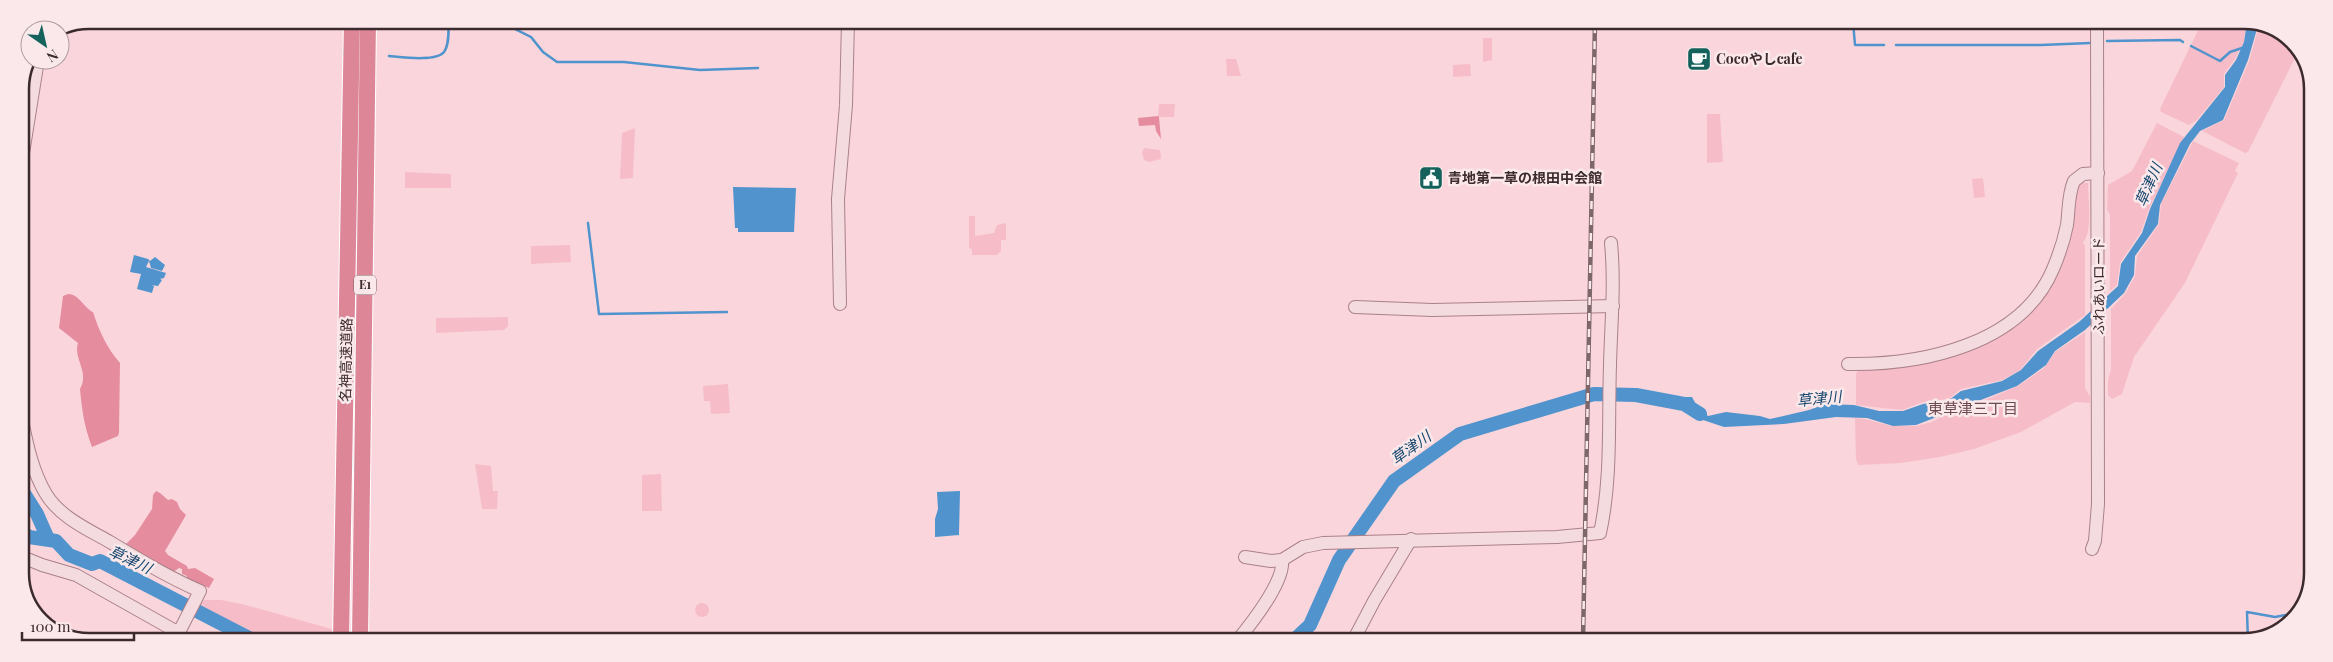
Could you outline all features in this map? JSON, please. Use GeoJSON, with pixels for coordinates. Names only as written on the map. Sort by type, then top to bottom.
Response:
{"type":"FeatureCollection","features":[{"type":"Feature","properties":{"kind":"highway","name":"名神高速道路"},"geometry":{"type":"LineString","coordinates":[[341,633],[352,29]]}},
{"type":"Feature","properties":{"kind":"highway","name":"名神高速道路"},"geometry":{"type":"LineString","coordinates":[[360,633],[368,29]]}},
{"type":"Feature","properties":{"kind":"street"},"geometry":{"type":"LineString","coordinates":[[840,304],[838,199],[846,106],[848,29]]}},
{"type":"Feature","properties":{"kind":"street","name":"ふれあいロード"},"geometry":{"type":"LineString","coordinates":[[2092,549],[2096,541],[2098,504],[2097,29]]}},
{"type":"Feature","properties":{"kind":"street"},"geometry":{"type":"LineString","coordinates":[[29,116],[36,70]]}},
{"type":"Feature","properties":{"kind":"street"},"geometry":{"type":"LineString","coordinates":[[1848,364],[1895,362],[1953,350],[1989,334],[2015,318],[2036,298],[2053,269],[2066,227],[2074,181],[2083,174],[2098,173]]}},
{"type":"Feature","properties":{"kind":"street"},"geometry":{"type":"LineString","coordinates":[[1246,557],[1271,561],[1282,560],[1312,544],[1557,537],[1600,533],[1604,514],[1608,454],[1613,306],[1611,243]]}},
{"type":"Feature","properties":{"kind":"street"},"geometry":{"type":"LineString","coordinates":[[1356,307],[1432,310],[1613,306]]}},
{"type":"Feature","properties":{"kind":"street"},"geometry":{"type":"LineString","coordinates":[[29,450],[40,483],[55,505],[70,519],[168,577],[200,591],[180,633]]}},
{"type":"Feature","properties":{"kind":"street"},"geometry":{"type":"LineString","coordinates":[[1357,633],[1404,540]]}},
{"type":"Feature","properties":{"kind":"street"},"geometry":{"type":"LineString","coordinates":[[29,560],[76,575],[177,633]]}},
{"type":"Feature","properties":{"kind":"street"},"geometry":{"type":"LineString","coordinates":[[1243,633],[1260,610],[1274,586],[1283,566],[1282,560]]}},
{"type":"Feature","properties":{"kind":"shaded area"},"geometry":{"type":"Polygon","coordinates":[[[2199,29],[2245,29],[2244,42],[2224,74],[2224,87],[2197,120],[2189,125],[2161,112],[2160,109],[2199,29]]]}},
{"type":"Feature","properties":{"kind":"shaded area"},"geometry":{"type":"Polygon","coordinates":[[[2258,31],[2267,33],[2284,44],[2295,58],[2248,152],[2245,153],[2202,131],[2224,120],[2249,61],[2258,31]]]}},
{"type":"Feature","properties":{"kind":"shaded area"},"geometry":{"type":"Polygon","coordinates":[[[1483,38],[1492,38],[1492,60],[1483,62],[1483,38]]]}},
{"type":"Feature","properties":{"kind":"shaded area"},"geometry":{"type":"Polygon","coordinates":[[[1226,59],[1236,59],[1241,76],[1227,76],[1226,59]]]}},
{"type":"Feature","properties":{"kind":"shaded area"},"geometry":{"type":"Polygon","coordinates":[[[1470,64],[1471,76],[1453,77],[1453,65],[1470,64]]]}},
{"type":"Feature","properties":{"kind":"shaded area"},"geometry":{"type":"Polygon","coordinates":[[[1159,104],[1175,104],[1174,117],[1158,117],[1159,104]]]}},
{"type":"Feature","properties":{"kind":"shaded area"},"geometry":{"type":"Polygon","coordinates":[[[1707,114],[1720,114],[1723,162],[1707,163],[1707,114]]]}},
{"type":"Feature","properties":{"kind":"shaded area"},"geometry":{"type":"Polygon","coordinates":[[[1158,116],[1161,139],[1155,125],[1139,126],[1138,118],[1158,116]]]}},
{"type":"Feature","properties":{"kind":"shaded area"},"geometry":{"type":"Polygon","coordinates":[[[2157,123],[2184,137],[2149,209],[2141,232],[2120,263],[2117,285],[2110,291],[2108,185],[2132,171],[2157,123]]]}},
{"type":"Feature","properties":{"kind":"shaded area"},"geometry":{"type":"Polygon","coordinates":[[[635,128],[633,178],[620,179],[622,133],[635,128]]]}},
{"type":"Feature","properties":{"kind":"shaded area"},"geometry":{"type":"Polygon","coordinates":[[[2193,141],[2239,163],[2235,171],[2238,173],[2185,283],[2134,357],[2122,394],[2112,399],[2108,395],[2108,381],[2111,369],[2111,309],[2125,294],[2135,276],[2137,256],[2159,224],[2161,204],[2193,141]]]}},
{"type":"Feature","properties":{"kind":"shaded area"},"geometry":{"type":"Polygon","coordinates":[[[1144,148],[1160,150],[1161,159],[1149,162],[1144,160],[1142,153],[1144,148]]]}},
{"type":"Feature","properties":{"kind":"shaded area"},"geometry":{"type":"Polygon","coordinates":[[[405,172],[451,174],[451,188],[405,188],[405,172]]]}},
{"type":"Feature","properties":{"kind":"shaded area"},"geometry":{"type":"Polygon","coordinates":[[[1983,178],[1985,197],[1974,198],[1972,179],[1983,178]]]}},
{"type":"Feature","properties":{"kind":"shaded area"},"geometry":{"type":"Polygon","coordinates":[[[2084,179],[2084,183],[2088,183],[2089,214],[2088,231],[2083,242],[2085,246],[2085,315],[2037,349],[2020,370],[2002,380],[1961,389],[1949,399],[1923,402],[1902,410],[1856,405],[1856,374],[1859,369],[1929,361],[2038,302],[2077,187],[2084,179]]]}},
{"type":"Feature","properties":{"kind":"shaded area"},"geometry":{"type":"Polygon","coordinates":[[[969,216],[975,216],[975,236],[994,233],[997,225],[1006,223],[1006,240],[1001,240],[1001,251],[997,255],[972,255],[972,249],[969,248],[969,216]]]}},
{"type":"Feature","properties":{"kind":"shaded area"},"geometry":{"type":"Polygon","coordinates":[[[570,245],[571,262],[531,264],[531,246],[570,245]]]}},
{"type":"Feature","properties":{"kind":"shaded area"},"geometry":{"type":"Polygon","coordinates":[[[68,294],[75,296],[93,312],[104,339],[120,363],[118,436],[92,447],[85,425],[82,404],[80,389],[83,377],[77,349],[78,343],[59,328],[63,296],[68,294]]]}},
{"type":"Feature","properties":{"kind":"shaded area"},"geometry":{"type":"Polygon","coordinates":[[[508,317],[508,326],[504,330],[436,333],[436,318],[508,317]]]}},
{"type":"Feature","properties":{"kind":"shaded area"},"geometry":{"type":"Polygon","coordinates":[[[2085,332],[2085,388],[2090,396],[2090,403],[2075,402],[2021,432],[1974,449],[1901,463],[1858,465],[1856,459],[1855,418],[1891,426],[1916,426],[1932,422],[1948,413],[1967,408],[2018,386],[2044,368],[2055,352],[2085,332]]]}},
{"type":"Feature","properties":{"kind":"shaded area"},"geometry":{"type":"Polygon","coordinates":[[[728,384],[730,413],[711,414],[710,401],[704,401],[703,386],[728,384]]]}},
{"type":"Feature","properties":{"kind":"shaded area"},"geometry":{"type":"Polygon","coordinates":[[[475,464],[491,466],[493,491],[498,491],[497,509],[482,509],[475,464]]]}},
{"type":"Feature","properties":{"kind":"shaded area"},"geometry":{"type":"Polygon","coordinates":[[[661,474],[662,511],[642,511],[642,475],[661,474]]]}},
{"type":"Feature","properties":{"kind":"shaded area"},"geometry":{"type":"Polygon","coordinates":[[[156,491],[168,500],[172,499],[177,502],[180,509],[186,515],[165,551],[168,555],[187,566],[188,569],[195,568],[214,579],[209,588],[186,579],[187,576],[182,574],[182,569],[179,568],[173,572],[125,545],[135,535],[152,509],[153,495],[156,491]]]}},
{"type":"Feature","properties":{"kind":"shaded area"},"geometry":{"type":"Polygon","coordinates":[[[204,600],[221,600],[346,633],[253,633],[198,607],[204,600]]]}},
{"type":"Feature","properties":{"kind":"shaded area"},"geometry":{"type":"Polygon","coordinates":[[[702,603],[707,605],[709,610],[707,615],[702,617],[697,615],[695,610],[697,605],[702,603]]]}},
{"type":"Feature","properties":{"kind":"water"},"geometry":{"type":"Polygon","coordinates":[[[2246,29],[2257,30],[2248,60],[2223,120],[2200,131],[2190,144],[2160,205],[2158,224],[2135,256],[2134,275],[2124,293],[2085,330],[2055,351],[2046,365],[2017,386],[1916,425],[1893,426],[1867,418],[1836,417],[1784,424],[1724,427],[1703,420],[1686,410],[1685,397],[1692,397],[1698,408],[1708,416],[1726,412],[1770,419],[1826,404],[1854,405],[1879,411],[1903,411],[1923,404],[1949,400],[1961,391],[2002,381],[2021,370],[2038,351],[2079,322],[2118,286],[2121,264],[2142,233],[2150,209],[2180,143],[2225,87],[2225,75],[2236,60],[2244,42],[2246,29]]]}},
{"type":"Feature","properties":{"kind":"water"},"geometry":{"type":"Polygon","coordinates":[[[733,187],[796,188],[794,232],[738,232],[738,228],[735,228],[733,187]]]}},
{"type":"Feature","properties":{"kind":"water"},"geometry":{"type":"Polygon","coordinates":[[[134,255],[150,261],[155,257],[165,265],[162,271],[151,268],[149,261],[146,267],[166,273],[164,278],[160,279],[162,280],[158,286],[151,285],[154,286],[152,293],[137,289],[141,274],[130,272],[134,255]]]}},
{"type":"Feature","properties":{"kind":"water"},"geometry":{"type":"Polygon","coordinates":[[[960,491],[959,535],[935,537],[935,519],[938,509],[937,492],[960,491]]]}},
{"type":"Feature","properties":{"kind":"waterway"},"geometry":{"type":"LineString","coordinates":[[389,56],[426,58],[440,55],[446,49],[448,29]]}},
{"type":"Feature","properties":{"kind":"waterway"},"geometry":{"type":"LineString","coordinates":[[515,29],[531,37],[543,52],[557,62],[624,62],[700,70],[758,68]]}},
{"type":"Feature","properties":{"kind":"waterway"},"geometry":{"type":"LineString","coordinates":[[1854,29],[1855,45],[1884,45]]}},
{"type":"Feature","properties":{"kind":"waterway"},"geometry":{"type":"LineString","coordinates":[[2107,41],[2180,40],[2183,42]]}},
{"type":"Feature","properties":{"kind":"waterway"},"geometry":{"type":"LineString","coordinates":[[1896,45],[2090,43]]}},
{"type":"Feature","properties":{"kind":"waterway"},"geometry":{"type":"LineString","coordinates":[[2191,46],[2220,61],[2230,52],[2242,48]]}},
{"type":"Feature","properties":{"kind":"waterway"},"geometry":{"type":"LineString","coordinates":[[588,223],[599,314],[727,312]]}},
{"type":"Feature","properties":{"kind":"waterway","name":"草津川"},"geometry":{"type":"LineString","coordinates":[[1302,633],[1310,625],[1339,560],[1394,481],[1460,434],[1594,394],[1636,395],[1684,404],[1700,414]]}},
{"type":"Feature","properties":{"kind":"waterway","name":"草津川"},"geometry":{"type":"LineString","coordinates":[[29,501],[48,539]]}},
{"type":"Feature","properties":{"kind":"waterway","name":"草津川"},"geometry":{"type":"LineString","coordinates":[[29,537],[56,541],[69,555],[92,564],[100,561],[239,633]]}},
{"type":"Feature","properties":{"kind":"waterway"},"geometry":{"type":"LineString","coordinates":[[2248,633],[2247,612],[2275,617],[2288,615]]}},
{"type":"Feature","properties":{"kind":"railway"},"geometry":{"type":"LineString","coordinates":[[1583,633],[1595,29]]}},
{"type":"Feature","properties":{"kind":"place","name":"Cocoやしcafe"},"geometry":{"type":"Point","coordinates":[1699,59]}},
{"type":"Feature","properties":{"kind":"place","name":"青地第一草の根田中会館"},"geometry":{"type":"Point","coordinates":[1431,178]}},
{"type":"Feature","properties":{"kind":"district","name":"東草津三丁目"},"geometry":{"type":"Point","coordinates":[1973,409]}}]}
